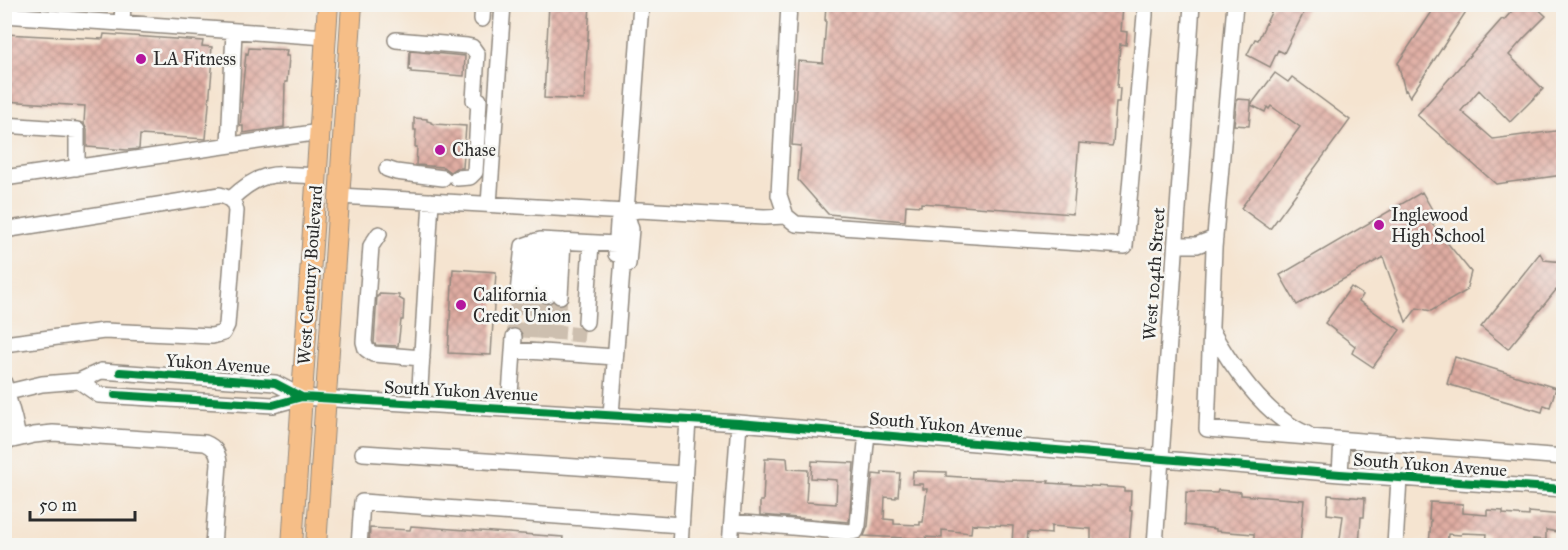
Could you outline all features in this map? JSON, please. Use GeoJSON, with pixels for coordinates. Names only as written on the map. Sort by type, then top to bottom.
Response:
{"type":"FeatureCollection","features":[{"type":"Feature","properties":{"kind":"main road","name":"West Century Boulevard"},"geometry":{"type":"LineString","coordinates":[[292,546],[328,4]]}},
{"type":"Feature","properties":{"kind":"main road","name":"West Century Boulevard"},"geometry":{"type":"LineString","coordinates":[[316,546],[352,4]]}},
{"type":"Feature","properties":{"kind":"street"},"geometry":{"type":"LineString","coordinates":[[122,24],[123,4]]}},
{"type":"Feature","properties":{"kind":"street"},"geometry":{"type":"LineString","coordinates":[[489,204],[503,4]]}},
{"type":"Feature","properties":{"kind":"street"},"geometry":{"type":"LineString","coordinates":[[618,315],[626,305],[631,229],[626,212],[641,4]]}},
{"type":"Feature","properties":{"kind":"street"},"geometry":{"type":"LineString","coordinates":[[789,4],[779,195],[786,216],[796,224],[1125,246],[1144,4]]}},
{"type":"Feature","properties":{"kind":"street","name":"West 104th Street"},"geometry":{"type":"LineString","coordinates":[[1155,546],[1192,4]]}},
{"type":"Feature","properties":{"kind":"street"},"geometry":{"type":"LineString","coordinates":[[1235,4],[1215,238],[1207,429],[1563,457]]}},
{"type":"Feature","properties":{"kind":"street"},"geometry":{"type":"LineString","coordinates":[[4,15],[326,37]]}},
{"type":"Feature","properties":{"kind":"street"},"geometry":{"type":"LineString","coordinates":[[229,146],[234,31]]}},
{"type":"Feature","properties":{"kind":"street"},"geometry":{"type":"LineString","coordinates":[[387,169],[450,178],[470,177],[475,172],[477,54],[472,47],[467,46],[396,40]]}},
{"type":"Feature","properties":{"kind":"street"},"geometry":{"type":"LineString","coordinates":[[4,125],[76,130],[77,168]]}},
{"type":"Feature","properties":{"kind":"street"},"geometry":{"type":"LineString","coordinates":[[4,178],[320,132]]}},
{"type":"Feature","properties":{"kind":"street"},"geometry":{"type":"LineString","coordinates":[[231,200],[249,184],[263,177],[287,174],[317,176]]}},
{"type":"Feature","properties":{"kind":"street"},"geometry":{"type":"LineString","coordinates":[[4,230],[220,195],[231,200],[235,204],[236,211],[227,325],[223,333],[212,336],[104,331],[4,344]]}},
{"type":"Feature","properties":{"kind":"street"},"geometry":{"type":"LineString","coordinates":[[339,196],[626,212],[639,210],[764,217],[786,216]]}},
{"type":"Feature","properties":{"kind":"street"},"geometry":{"type":"LineString","coordinates":[[419,404],[431,201]]}},
{"type":"Feature","properties":{"kind":"street"},"geometry":{"type":"LineString","coordinates":[[611,415],[618,315],[612,298],[618,223],[626,212]]}},
{"type":"Feature","properties":{"kind":"street"},"geometry":{"type":"LineString","coordinates":[[379,234],[370,246],[364,342],[366,349],[373,354],[422,358]]}},
{"type":"Feature","properties":{"kind":"street"},"geometry":{"type":"LineString","coordinates":[[1176,245],[1197,245],[1215,238]]}},
{"type":"Feature","properties":{"kind":"street"},"geometry":{"type":"LineString","coordinates":[[558,242],[616,244]]}},
{"type":"Feature","properties":{"kind":"street"},"geometry":{"type":"LineString","coordinates":[[558,242],[543,295],[558,242]]}},
{"type":"Feature","properties":{"kind":"street"},"geometry":{"type":"LineString","coordinates":[[558,242],[582,322]]}},
{"type":"Feature","properties":{"kind":"street"},"geometry":{"type":"LineString","coordinates":[[1211,329],[1232,364],[1267,405],[1289,424],[1315,437]]}},
{"type":"Feature","properties":{"kind":"street"},"geometry":{"type":"LineString","coordinates":[[509,409],[548,346],[615,357]]}},
{"type":"Feature","properties":{"kind":"street","name":"Yukon Avenue"},"geometry":{"type":"LineString","coordinates":[[5,389],[79,381],[101,371],[275,383],[302,397]]}},
{"type":"Feature","properties":{"kind":"street","name":"Yukon Avenue"},"geometry":{"type":"LineString","coordinates":[[79,381],[99,394],[273,405],[302,397]]}},
{"type":"Feature","properties":{"kind":"street"},"geometry":{"type":"LineString","coordinates":[[5,389],[14,419],[11,440],[44,434],[63,434],[205,443],[212,446],[219,456],[213,546]]}},
{"type":"Feature","properties":{"kind":"street","name":"South Yukon Avenue"},"geometry":{"type":"LineString","coordinates":[[302,397],[739,423],[1340,474],[1563,489]]}},
{"type":"Feature","properties":{"kind":"street"},"geometry":{"type":"LineString","coordinates":[[680,546],[688,420]]}},
{"type":"Feature","properties":{"kind":"street"},"geometry":{"type":"LineString","coordinates":[[730,546],[739,423]]}},
{"type":"Feature","properties":{"kind":"street"},"geometry":{"type":"LineString","coordinates":[[732,522],[856,531],[867,433]]}},
{"type":"Feature","properties":{"kind":"street"},"geometry":{"type":"LineString","coordinates":[[1340,474],[1342,440]]}},
{"type":"Feature","properties":{"kind":"street"},"geometry":{"type":"LineString","coordinates":[[363,453],[684,474]]}},
{"type":"Feature","properties":{"kind":"street"},"geometry":{"type":"LineString","coordinates":[[1395,546],[1399,478]]}},
{"type":"Feature","properties":{"kind":"street"},"geometry":{"type":"LineString","coordinates":[[359,546],[362,502],[681,525]]}},
{"type":"Feature","properties":{"kind":"building"},"geometry":{"type":"Polygon","coordinates":[[[549,4],[590,4],[584,100],[544,98],[549,4]]]}},
{"type":"Feature","properties":{"kind":"building"},"geometry":{"type":"Polygon","coordinates":[[[826,4],[1105,4],[1123,6],[1121,31],[1127,32],[1126,45],[1120,44],[1117,88],[1120,88],[1119,102],[1116,102],[1113,143],[1112,146],[1079,143],[1073,214],[921,203],[921,206],[906,205],[905,221],[828,214],[798,180],[801,146],[792,145],[798,61],[823,63],[826,4]]]}},
{"type":"Feature","properties":{"kind":"building"},"geometry":{"type":"Polygon","coordinates":[[[1275,4],[1308,4],[1284,53],[1278,50],[1270,67],[1247,55],[1255,39],[1258,40],[1275,4]]]}},
{"type":"Feature","properties":{"kind":"building"},"geometry":{"type":"Polygon","coordinates":[[[1437,4],[1471,4],[1410,97],[1405,91],[1398,63],[1437,4]]]}},
{"type":"Feature","properties":{"kind":"building"},"geometry":{"type":"Polygon","coordinates":[[[1518,4],[1533,4],[1546,16],[1509,55],[1543,89],[1510,122],[1479,90],[1461,111],[1493,139],[1563,130],[1563,175],[1496,184],[1417,115],[1518,4]]]}},
{"type":"Feature","properties":{"kind":"building"},"geometry":{"type":"Polygon","coordinates":[[[4,34],[103,39],[104,34],[203,41],[202,46],[212,47],[211,58],[213,58],[206,139],[140,135],[139,149],[87,147],[87,129],[84,123],[85,106],[4,101],[4,34]]]}},
{"type":"Feature","properties":{"kind":"building"},"geometry":{"type":"Polygon","coordinates":[[[249,48],[287,50],[286,56],[289,56],[287,82],[285,82],[284,127],[243,133],[243,126],[240,126],[241,102],[246,53],[248,54],[249,48]]]}},
{"type":"Feature","properties":{"kind":"building"},"geometry":{"type":"Polygon","coordinates":[[[410,51],[465,56],[464,76],[411,72],[409,70],[410,51]]]}},
{"type":"Feature","properties":{"kind":"building"},"geometry":{"type":"Polygon","coordinates":[[[1275,73],[1288,82],[1292,77],[1350,120],[1270,229],[1241,208],[1300,127],[1271,106],[1269,109],[1267,107],[1265,112],[1251,105],[1275,73]]]}},
{"type":"Feature","properties":{"kind":"building"},"geometry":{"type":"Polygon","coordinates":[[[1237,99],[1251,100],[1249,126],[1234,125],[1237,99]]]}},
{"type":"Feature","properties":{"kind":"building","name":"Chase"},"geometry":{"type":"Polygon","coordinates":[[[414,118],[427,119],[434,124],[466,126],[463,168],[456,168],[450,172],[443,167],[416,165],[414,118]]]}},
{"type":"Feature","properties":{"kind":"building"},"geometry":{"type":"Polygon","coordinates":[[[1422,192],[1438,220],[1432,224],[1471,272],[1466,291],[1431,311],[1417,308],[1406,322],[1383,257],[1297,305],[1280,275],[1422,192]]]}},
{"type":"Feature","properties":{"kind":"building"},"geometry":{"type":"Polygon","coordinates":[[[1540,253],[1544,260],[1563,262],[1563,291],[1556,290],[1508,349],[1481,327],[1540,253]]]}},
{"type":"Feature","properties":{"kind":"building"},"geometry":{"type":"Polygon","coordinates":[[[453,269],[496,272],[491,355],[448,353],[453,269]]]}},
{"type":"Feature","properties":{"kind":"building"},"geometry":{"type":"Polygon","coordinates":[[[1351,287],[1363,295],[1359,301],[1400,330],[1373,367],[1352,353],[1355,346],[1325,323],[1351,287]]]}},
{"type":"Feature","properties":{"kind":"building"},"geometry":{"type":"Polygon","coordinates":[[[379,294],[399,295],[399,298],[404,301],[398,346],[374,343],[379,294]]]}},
{"type":"Feature","properties":{"kind":"building"},"geometry":{"type":"Polygon","coordinates":[[[1455,357],[1556,388],[1550,407],[1544,405],[1542,412],[1447,384],[1455,357]]]}},
{"type":"Feature","properties":{"kind":"building"},"geometry":{"type":"Polygon","coordinates":[[[769,457],[787,458],[788,469],[808,470],[806,502],[836,504],[837,480],[811,478],[812,461],[854,463],[849,522],[760,515],[765,459],[769,457]]]}},
{"type":"Feature","properties":{"kind":"building"},"geometry":{"type":"Polygon","coordinates":[[[913,471],[946,472],[946,476],[1049,481],[1048,483],[1124,488],[1124,491],[1131,491],[1129,546],[1092,543],[1091,529],[1051,526],[1051,534],[1028,532],[1027,543],[1024,543],[1024,546],[1012,545],[1013,526],[972,524],[971,533],[942,530],[942,538],[864,536],[868,526],[873,474],[900,473],[898,496],[896,498],[885,497],[884,519],[894,520],[894,524],[920,525],[920,522],[923,522],[927,489],[923,489],[923,484],[912,484],[913,471]]]}},
{"type":"Feature","properties":{"kind":"building"},"geometry":{"type":"Polygon","coordinates":[[[1218,490],[1241,492],[1241,495],[1304,500],[1300,546],[1254,546],[1254,534],[1216,531],[1216,529],[1185,525],[1186,492],[1217,493],[1218,490]]]}},
{"type":"Feature","properties":{"kind":"building"},"geometry":{"type":"Polygon","coordinates":[[[1328,495],[1365,498],[1359,546],[1339,546],[1343,516],[1327,514],[1328,495]]]}},
{"type":"Feature","properties":{"kind":"building"},"geometry":{"type":"Polygon","coordinates":[[[1430,502],[1463,504],[1463,513],[1487,515],[1487,510],[1529,516],[1529,512],[1563,515],[1563,533],[1546,530],[1546,540],[1533,539],[1533,546],[1486,546],[1487,534],[1448,534],[1447,546],[1429,546],[1430,502]]]}},
{"type":"Feature","properties":{"kind":"building"},"geometry":{"type":"Polygon","coordinates":[[[411,526],[563,537],[562,546],[369,546],[370,528],[410,530],[411,526]]]}},
{"type":"Feature","properties":{"kind":"building"},"geometry":{"type":"Polygon","coordinates":[[[836,540],[854,542],[854,546],[836,546],[836,540]]]}},
{"type":"Feature","properties":{"kind":"tunnel"},"geometry":{"type":"LineString","coordinates":[[514,337],[518,293]]}},
{"type":"Feature","properties":{"kind":"tunnel"},"geometry":{"type":"LineString","coordinates":[[529,338],[532,293]]}},
{"type":"Feature","properties":{"kind":"tunnel"},"geometry":{"type":"LineString","coordinates":[[544,339],[547,295]]}},
{"type":"Feature","properties":{"kind":"tunnel"},"geometry":{"type":"LineString","coordinates":[[557,340],[560,296]]}},
{"type":"Feature","properties":{"kind":"tunnel"},"geometry":{"type":"LineString","coordinates":[[576,342],[578,322]]}},
{"type":"Feature","properties":{"kind":"cycle path"},"geometry":{"type":"LineString","coordinates":[[120,372],[275,383],[302,397]]}},
{"type":"Feature","properties":{"kind":"cycle path"},"geometry":{"type":"LineString","coordinates":[[115,395],[273,405],[302,397],[739,423],[1340,474],[1564,489]]}},
{"type":"Feature","properties":{"kind":"place","name":"LA Fitness"},"geometry":{"type":"Point","coordinates":[141,59]}},
{"type":"Feature","properties":{"kind":"place","name":"Chase"},"geometry":{"type":"Point","coordinates":[440,150]}},
{"type":"Feature","properties":{"kind":"place","name":"Inglewood High School"},"geometry":{"type":"Point","coordinates":[1379,225]}},
{"type":"Feature","properties":{"kind":"place","name":"California Credit Union"},"geometry":{"type":"Point","coordinates":[461,305]}}]}
